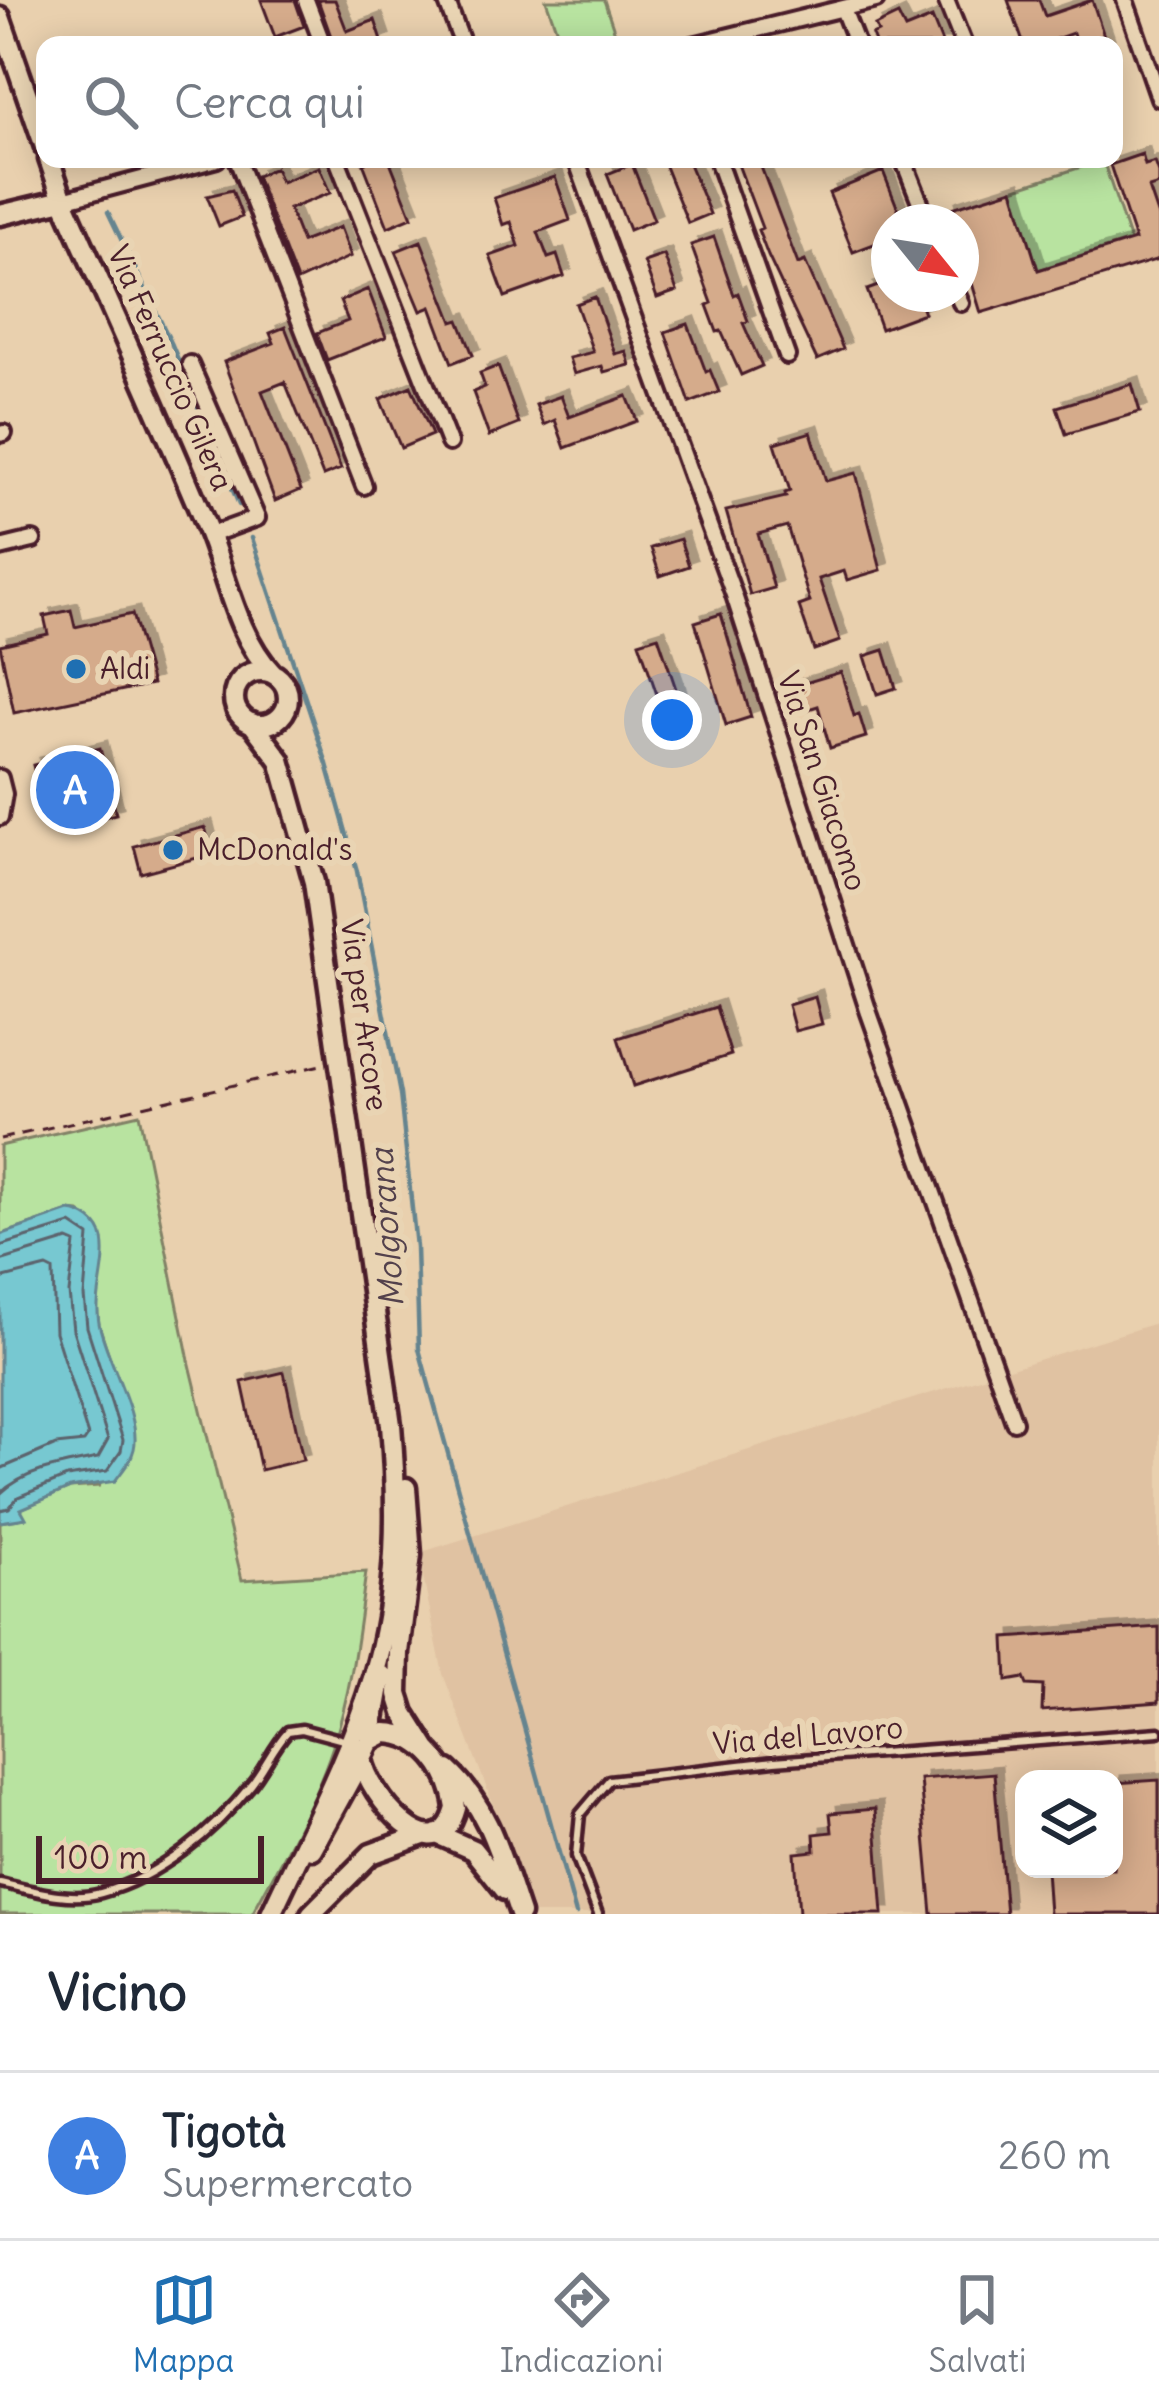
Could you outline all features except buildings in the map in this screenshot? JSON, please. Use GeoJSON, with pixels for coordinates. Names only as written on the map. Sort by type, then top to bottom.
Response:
{"type":"FeatureCollection","features":[{"type":"Feature","properties":{"kind":"main road"},"geometry":{"type":"LineString","coordinates":[[0,17],[36,121]]}},
{"type":"Feature","properties":{"kind":"main road","name":"Via Ferruccio Gilera"},"geometry":{"type":"LineString","coordinates":[[52,168],[210,535],[237,609],[261,661],[286,689],[287,703],[280,716]]}},
{"type":"Feature","properties":{"kind":"main road"},"geometry":{"type":"LineString","coordinates":[[0,215],[63,200]]}},
{"type":"Feature","properties":{"kind":"main road","name":"Via Ferruccio Gilera"},"geometry":{"type":"LineString","coordinates":[[237,609],[236,706],[252,723]]}},
{"type":"Feature","properties":{"kind":"main road"},"geometry":{"type":"LineString","coordinates":[[239,682],[252,673],[272,674]]}},
{"type":"Feature","properties":{"kind":"main road"},"geometry":{"type":"LineString","coordinates":[[252,723],[268,723],[280,716]]}},
{"type":"Feature","properties":{"kind":"main road","name":"Via per Arcore"},"geometry":{"type":"LineString","coordinates":[[280,716],[280,760],[314,882],[392,1425]]}},
{"type":"Feature","properties":{"kind":"main road","name":"Via per Arcore"},"geometry":{"type":"LineString","coordinates":[[252,723],[280,760]]}},
{"type":"Feature","properties":{"kind":"main road"},"geometry":{"type":"LineString","coordinates":[[271,1914],[335,1813],[379,1701],[396,1530],[392,1425]]}},
{"type":"Feature","properties":{"kind":"main road"},"geometry":{"type":"LineString","coordinates":[[310,1914],[371,1854],[449,1825],[456,1808],[451,1786],[404,1713],[398,1694],[411,1538],[392,1425]]}},
{"type":"Feature","properties":{"kind":"main road"},"geometry":{"type":"LineString","coordinates":[[361,1747],[394,1733],[434,1757],[478,1803],[519,1911]]}},
{"type":"Feature","properties":{"kind":"main road"},"geometry":{"type":"LineString","coordinates":[[361,1747],[367,1775],[401,1822],[465,1845],[480,1856],[519,1911]]}},
{"type":"Feature","properties":{"kind":"street"},"geometry":{"type":"LineString","coordinates":[[306,0],[320,36]]}},
{"type":"Feature","properties":{"kind":"street"},"geometry":{"type":"LineString","coordinates":[[446,0],[460,36]]}},
{"type":"Feature","properties":{"kind":"street"},"geometry":{"type":"LineString","coordinates":[[729,36],[876,0]]}},
{"type":"Feature","properties":{"kind":"street"},"geometry":{"type":"LineString","coordinates":[[946,0],[960,36]]}},
{"type":"Feature","properties":{"kind":"street"},"geometry":{"type":"LineString","coordinates":[[1125,0],[1159,98]]}},
{"type":"Feature","properties":{"kind":"street"},"geometry":{"type":"LineString","coordinates":[[843,9],[854,36]]}},
{"type":"Feature","properties":{"kind":"street"},"geometry":{"type":"LineString","coordinates":[[63,200],[184,168]]}},
{"type":"Feature","properties":{"kind":"street"},"geometry":{"type":"LineString","coordinates":[[240,168],[364,486]]}},
{"type":"Feature","properties":{"kind":"street"},"geometry":{"type":"LineString","coordinates":[[341,168],[449,443]]}},
{"type":"Feature","properties":{"kind":"street","name":"Via San Giacomo"},"geometry":{"type":"LineString","coordinates":[[579,168],[734,596],[869,1013],[1014,1422]]}},
{"type":"Feature","properties":{"kind":"street"},"geometry":{"type":"LineString","coordinates":[[720,168],[787,356]]}},
{"type":"Feature","properties":{"kind":"street"},"geometry":{"type":"LineString","coordinates":[[907,168],[921,204]]}},
{"type":"Feature","properties":{"kind":"street"},"geometry":{"type":"LineString","coordinates":[[190,364],[256,518],[210,535]]}},
{"type":"Feature","properties":{"kind":"street"},"geometry":{"type":"LineString","coordinates":[[0,548],[33,540]]}},
{"type":"Feature","properties":{"kind":"street"},"geometry":{"type":"LineString","coordinates":[[0,778],[4,794],[0,817]]}},
{"type":"Feature","properties":{"kind":"lane"},"geometry":{"type":"LineString","coordinates":[[691,26],[693,36]]}},
{"type":"Feature","properties":{"kind":"lane"},"geometry":{"type":"LineString","coordinates":[[0,1883],[69,1896],[100,1894],[149,1872],[193,1844],[254,1782],[288,1731],[302,1729],[361,1747]]}},
{"type":"Feature","properties":{"kind":"lane","name":"Via del Lavoro"},"geometry":{"type":"LineString","coordinates":[[598,1914],[576,1856],[580,1814],[609,1780],[774,1761],[1159,1732]]}},
{"type":"Feature","properties":{"kind":"path"},"geometry":{"type":"LineString","coordinates":[[0,1139],[340,1061]]}},
{"type":"Feature","properties":{"kind":"shaded area"},"geometry":{"type":"Polygon","coordinates":[[[1159,1322],[1159,1914],[535,1914],[443,1674],[423,1577],[425,1551],[1159,1322]]]}},
{"type":"Feature","properties":{"kind":"green space"},"geometry":{"type":"Polygon","coordinates":[[[546,0],[604,0],[616,36],[559,36],[546,0]]]}},
{"type":"Feature","properties":{"kind":"green space"},"geometry":{"type":"Polygon","coordinates":[[[1078,168],[1106,168],[1130,241],[1038,270],[1013,189],[1078,168]]]}},
{"type":"Feature","properties":{"kind":"green space"},"geometry":{"type":"Polygon","coordinates":[[[139,1114],[188,1356],[242,1580],[366,1572],[354,1660],[325,1768],[252,1914],[0,1914],[0,1522],[25,1518],[20,1509],[70,1488],[99,1486],[133,1428],[99,1325],[96,1295],[103,1240],[93,1222],[69,1211],[0,1235],[0,1146],[139,1114]]]}},
{"type":"Feature","properties":{"kind":"water"},"geometry":{"type":"Polygon","coordinates":[[[69,1211],[90,1219],[103,1239],[99,1323],[133,1421],[134,1449],[115,1481],[70,1488],[21,1509],[26,1518],[0,1522],[0,1235],[69,1211]]]}},
{"type":"Feature","properties":{"kind":"waterway","name":"Molgorana"},"geometry":{"type":"LineString","coordinates":[[108,212],[172,345],[239,505]]}},
{"type":"Feature","properties":{"kind":"waterway","name":"Molgorana"},"geometry":{"type":"LineString","coordinates":[[252,538],[357,871],[400,1094],[416,1247],[419,1349],[576,1914]]}},
{"type":"Feature","properties":{"kind":"place","name":"Aldi"},"geometry":{"type":"Point","coordinates":[76,669]}},
{"type":"Feature","properties":{"kind":"place","name":"Tigotà"},"geometry":{"type":"Point","coordinates":[75,790]}},
{"type":"Feature","properties":{"kind":"place","name":"McDonald's"},"geometry":{"type":"Point","coordinates":[173,850]}}]}
